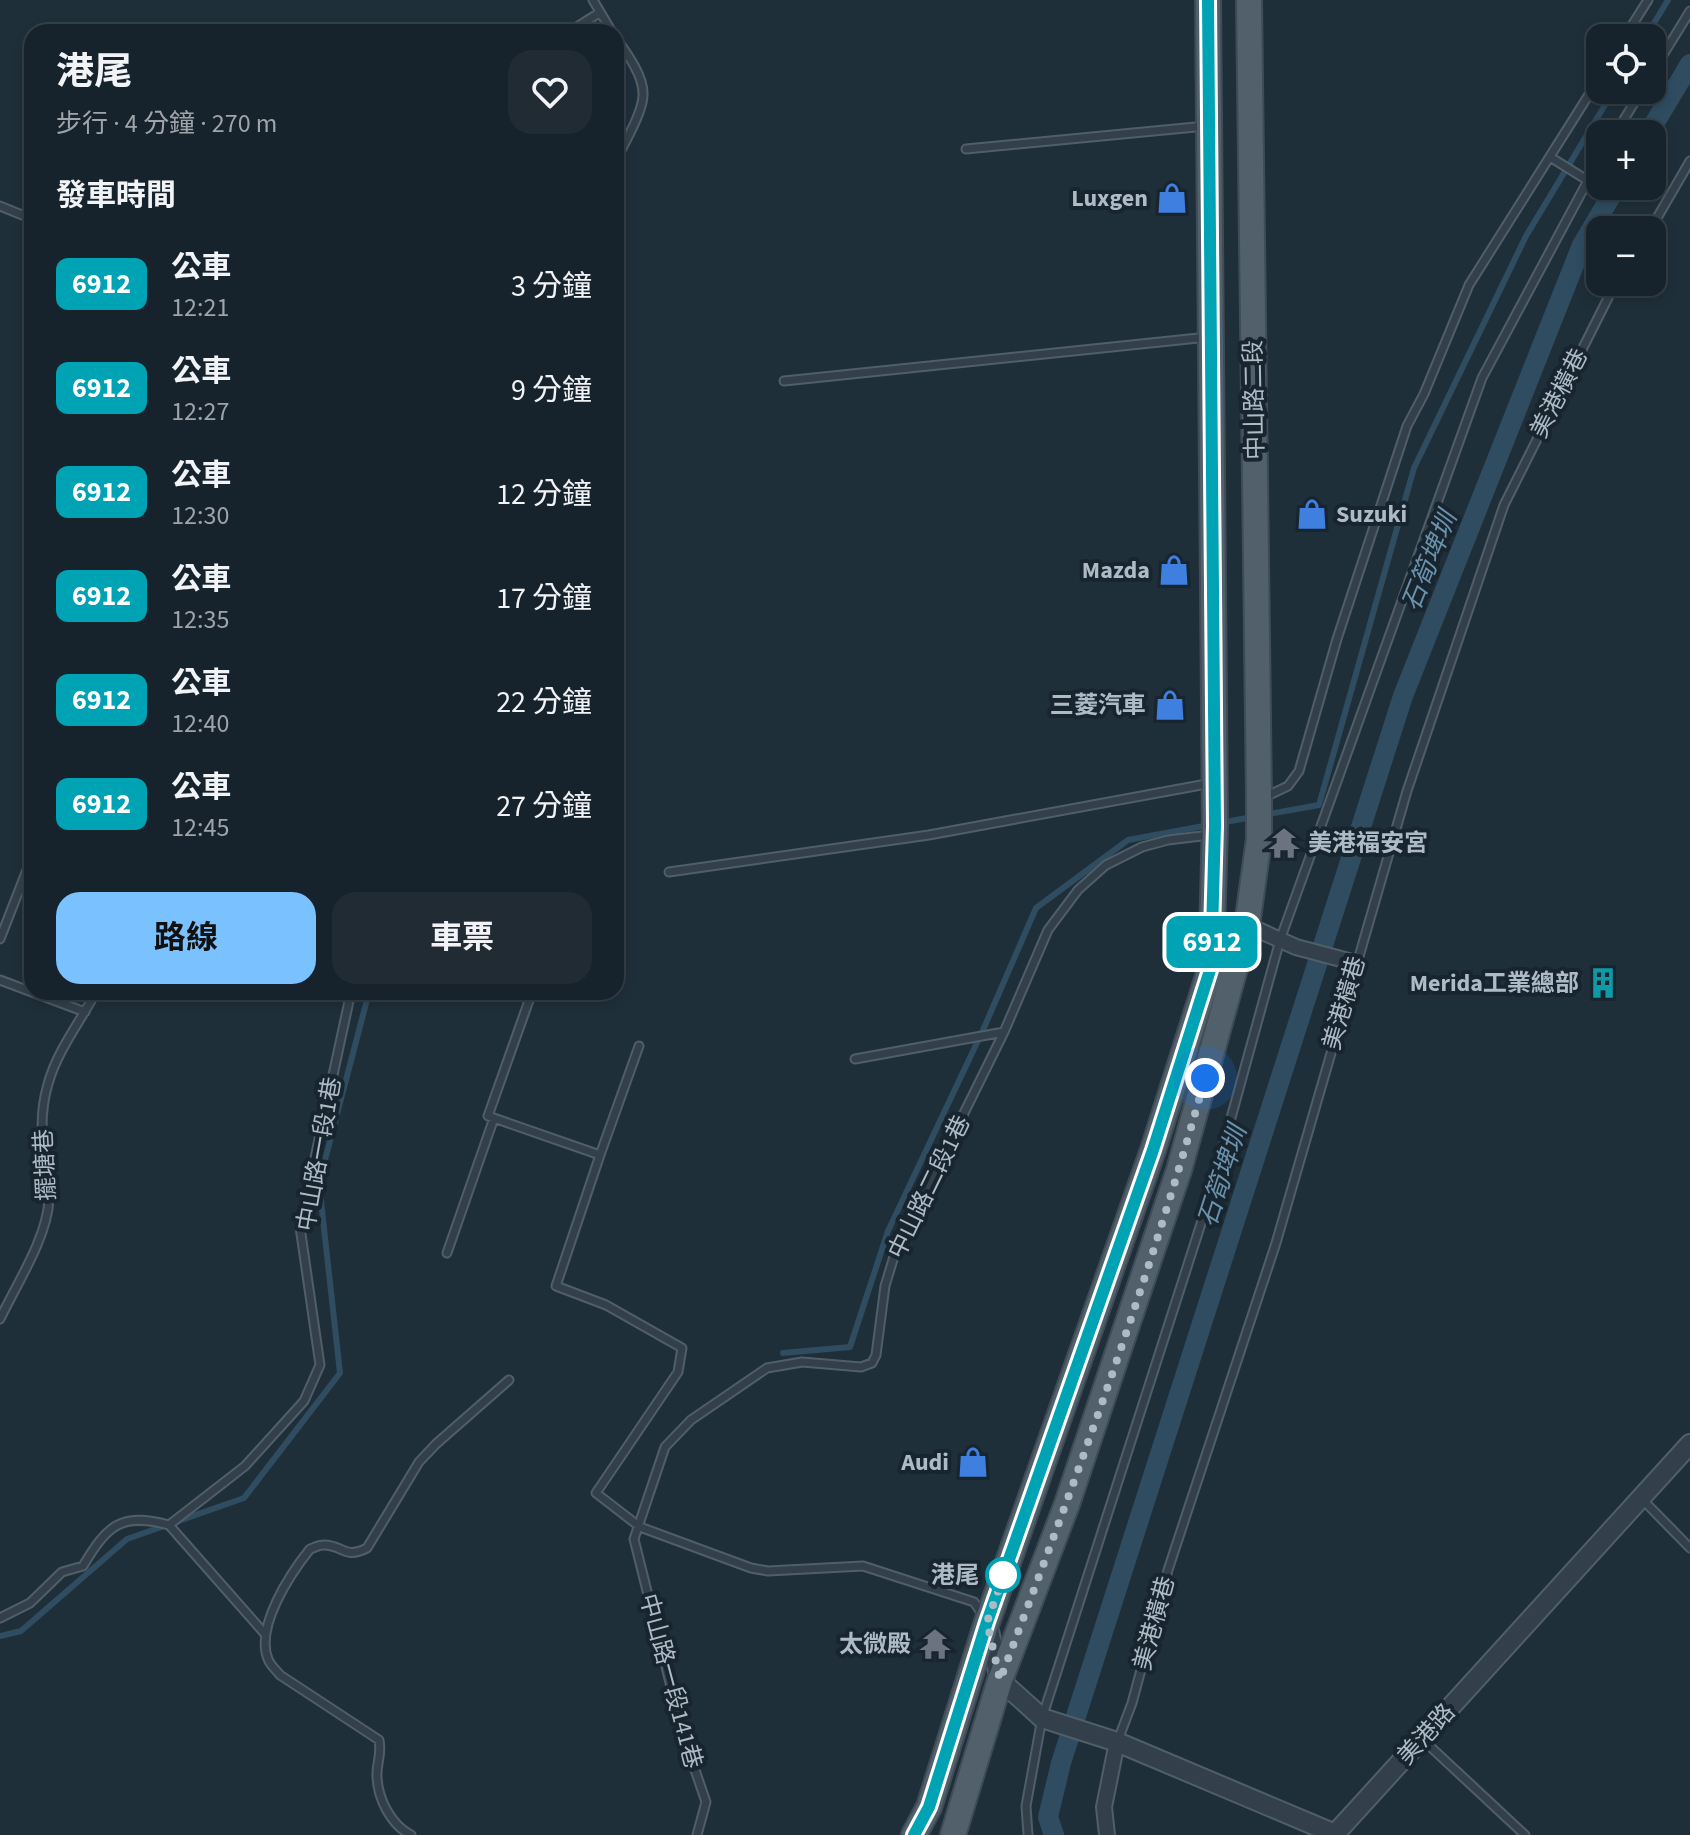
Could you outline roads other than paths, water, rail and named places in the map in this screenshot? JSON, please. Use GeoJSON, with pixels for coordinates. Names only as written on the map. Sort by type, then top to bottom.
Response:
{"type":"FeatureCollection","features":[{"type":"Feature","properties":{"kind":"main road","name":"中山路二段"},"geometry":{"type":"LineString","coordinates":[[914,1835],[929,1807],[987,1622],[1153,1150],[1211,967],[1214,783],[1208,0]]}},
{"type":"Feature","properties":{"kind":"main road","name":"中山路二段"},"geometry":{"type":"LineString","coordinates":[[953,1835],[1000,1680],[1067,1504],[1179,1170],[1247,925],[1259,839],[1249,0]]}},
{"type":"Feature","properties":{"kind":"street"},"geometry":{"type":"LineString","coordinates":[[1247,925],[1296,947],[1356,963]]}},
{"type":"Feature","properties":{"kind":"street","name":"美港路"},"geometry":{"type":"LineString","coordinates":[[1049,1720],[1097,1734],[1334,1834],[1690,1444]]}},
{"type":"Feature","properties":{"kind":"street"},"geometry":{"type":"LineString","coordinates":[[987,1622],[1000,1680],[1049,1720]]}},
{"type":"Feature","properties":{"kind":"street"},"geometry":{"type":"LineString","coordinates":[[1107,1835],[1104,1807],[1117,1742]]}},
{"type":"Feature","properties":{"kind":"lane"},"geometry":{"type":"LineString","coordinates":[[593,0],[607,24]]}},
{"type":"Feature","properties":{"kind":"lane"},"geometry":{"type":"LineString","coordinates":[[1633,24],[1648,0]]}},
{"type":"Feature","properties":{"kind":"lane"},"geometry":{"type":"LineString","coordinates":[[1666,50],[1690,11]]}},
{"type":"Feature","properties":{"kind":"lane"},"geometry":{"type":"LineString","coordinates":[[582,24],[599,13]]}},
{"type":"Feature","properties":{"kind":"lane"},"geometry":{"type":"LineString","coordinates":[[624,50],[633,63],[643,95],[624,143]]}},
{"type":"Feature","properties":{"kind":"lane"},"geometry":{"type":"LineString","coordinates":[[1259,799],[1288,786],[1299,771],[1337,639],[1407,426],[1424,394],[1469,285],[1586,99]]}},
{"type":"Feature","properties":{"kind":"lane"},"geometry":{"type":"LineString","coordinates":[[966,149],[1207,126]]}},
{"type":"Feature","properties":{"kind":"lane"},"geometry":{"type":"LineString","coordinates":[[1550,157],[1586,179]]}},
{"type":"Feature","properties":{"kind":"lane"},"geometry":{"type":"LineString","coordinates":[[1658,216],[1690,161]]}},
{"type":"Feature","properties":{"kind":"lane"},"geometry":{"type":"LineString","coordinates":[[1028,1835],[1026,1806],[1049,1720],[1207,1205],[1280,940],[1482,378],[1586,182]]}},
{"type":"Feature","properties":{"kind":"lane"},"geometry":{"type":"LineString","coordinates":[[0,206],[24,216]]}},
{"type":"Feature","properties":{"kind":"lane","name":"美港橫巷"},"geometry":{"type":"LineString","coordinates":[[1117,1742],[1132,1703],[1168,1570],[1276,1243],[1407,791],[1504,505],[1609,296]]}},
{"type":"Feature","properties":{"kind":"lane"},"geometry":{"type":"LineString","coordinates":[[784,381],[1212,337]]}},
{"type":"Feature","properties":{"kind":"lane"},"geometry":{"type":"LineString","coordinates":[[669,872],[929,835],[1214,783]]}},
{"type":"Feature","properties":{"kind":"lane","name":"中山路二段1巷"},"geometry":{"type":"LineString","coordinates":[[640,1527],[641,1513],[665,1447],[691,1420],[752,1376],[767,1368],[802,1362],[861,1367],[872,1363],[876,1355],[885,1286],[895,1253],[1004,1032],[1048,930],[1078,890],[1106,865],[1142,847],[1214,830]]}},
{"type":"Feature","properties":{"kind":"lane"},"geometry":{"type":"LineString","coordinates":[[0,939],[24,878]]}},
{"type":"Feature","properties":{"kind":"lane"},"geometry":{"type":"LineString","coordinates":[[0,980],[24,989]]}},
{"type":"Feature","properties":{"kind":"lane"},"geometry":{"type":"LineString","coordinates":[[53,1000],[85,1012]]}},
{"type":"Feature","properties":{"kind":"lane","name":"擺塘巷"},"geometry":{"type":"LineString","coordinates":[[0,1319],[43,1231],[49,1202],[42,1142],[43,1107],[48,1081],[75,1023],[92,1000]]}},
{"type":"Feature","properties":{"kind":"lane","name":"中山路一段1巷"},"geometry":{"type":"LineString","coordinates":[[169,1525],[245,1466],[304,1401],[320,1365],[300,1227],[349,1000]]}},
{"type":"Feature","properties":{"kind":"lane"},"geometry":{"type":"LineString","coordinates":[[529,1000],[488,1116],[600,1155]]}},
{"type":"Feature","properties":{"kind":"lane"},"geometry":{"type":"LineString","coordinates":[[855,1059],[1004,1032]]}},
{"type":"Feature","properties":{"kind":"lane"},"geometry":{"type":"LineString","coordinates":[[639,1046],[556,1286],[606,1305],[682,1348],[678,1372],[596,1493],[640,1527],[751,1568],[768,1571],[863,1566],[974,1602],[987,1622]]}},
{"type":"Feature","properties":{"kind":"lane"},"geometry":{"type":"LineString","coordinates":[[447,1253],[494,1118]]}},
{"type":"Feature","properties":{"kind":"lane"},"geometry":{"type":"LineString","coordinates":[[411,1835],[400,1829],[383,1803],[376,1775],[382,1755],[379,1740],[280,1675],[268,1660],[265,1634],[269,1617],[310,1549],[323,1544],[348,1554],[367,1548],[419,1462],[509,1380]]}},
{"type":"Feature","properties":{"kind":"lane"},"geometry":{"type":"LineString","coordinates":[[1641,1498],[1690,1548]]}},
{"type":"Feature","properties":{"kind":"lane"},"geometry":{"type":"LineString","coordinates":[[0,1618],[30,1603],[62,1572],[83,1566],[99,1540],[117,1523],[136,1519],[169,1525],[265,1634]]}},
{"type":"Feature","properties":{"kind":"lane","name":"中山路一段141巷"},"geometry":{"type":"LineString","coordinates":[[640,1527],[634,1539],[683,1735],[706,1802],[697,1835]]}},
{"type":"Feature","properties":{"kind":"lane"},"geometry":{"type":"LineString","coordinates":[[1422,1739],[1525,1835]]}},
{"type":"Feature","properties":{"kind":"waterway"},"geometry":{"type":"LineString","coordinates":[[1653,24],[1668,0]]}},
{"type":"Feature","properties":{"kind":"waterway","name":"石筍埤圳"},"geometry":{"type":"LineString","coordinates":[[1656,120],[1690,64]]}},
{"type":"Feature","properties":{"kind":"waterway"},"geometry":{"type":"LineString","coordinates":[[1263,815],[1319,805],[1414,468],[1526,236],[1606,104]]}},
{"type":"Feature","properties":{"kind":"waterway","name":"石筍埤圳"},"geometry":{"type":"LineString","coordinates":[[1054,1835],[1048,1817],[1061,1763],[1403,696],[1582,245],[1609,200]]}},
{"type":"Feature","properties":{"kind":"waterway"},"geometry":{"type":"LineString","coordinates":[[1220,823],[1252,817]]}},
{"type":"Feature","properties":{"kind":"waterway"},"geometry":{"type":"LineString","coordinates":[[783,1353],[850,1347],[888,1231],[983,1030],[1036,908],[1128,840],[1209,825]]}},
{"type":"Feature","properties":{"kind":"waterway"},"geometry":{"type":"LineString","coordinates":[[0,1636],[21,1631],[127,1539],[244,1498],[340,1373],[319,1183],[367,1000]]}},
{"type":"Feature","properties":{"kind":"place","name":"Luxgen"},"geometry":{"type":"Point","coordinates":[1172,198]}},
{"type":"Feature","properties":{"kind":"place","name":"Suzuki"},"geometry":{"type":"Point","coordinates":[1312,514]}},
{"type":"Feature","properties":{"kind":"place","name":"Mazda"},"geometry":{"type":"Point","coordinates":[1174,570]}},
{"type":"Feature","properties":{"kind":"place","name":"三菱汽車"},"geometry":{"type":"Point","coordinates":[1170,705]}},
{"type":"Feature","properties":{"kind":"place","name":"美港福安宮"},"geometry":{"type":"Point","coordinates":[1284,843]}},
{"type":"Feature","properties":{"kind":"place","name":"Merida工業總部"},"geometry":{"type":"Point","coordinates":[1603,983]}},
{"type":"Feature","properties":{"kind":"place","name":"Audi"},"geometry":{"type":"Point","coordinates":[973,1462]}},
{"type":"Feature","properties":{"kind":"place","name":"港尾"},"geometry":{"type":"Point","coordinates":[1003,1575]}},
{"type":"Feature","properties":{"kind":"place","name":"太微殿"},"geometry":{"type":"Point","coordinates":[935,1644]}}]}
